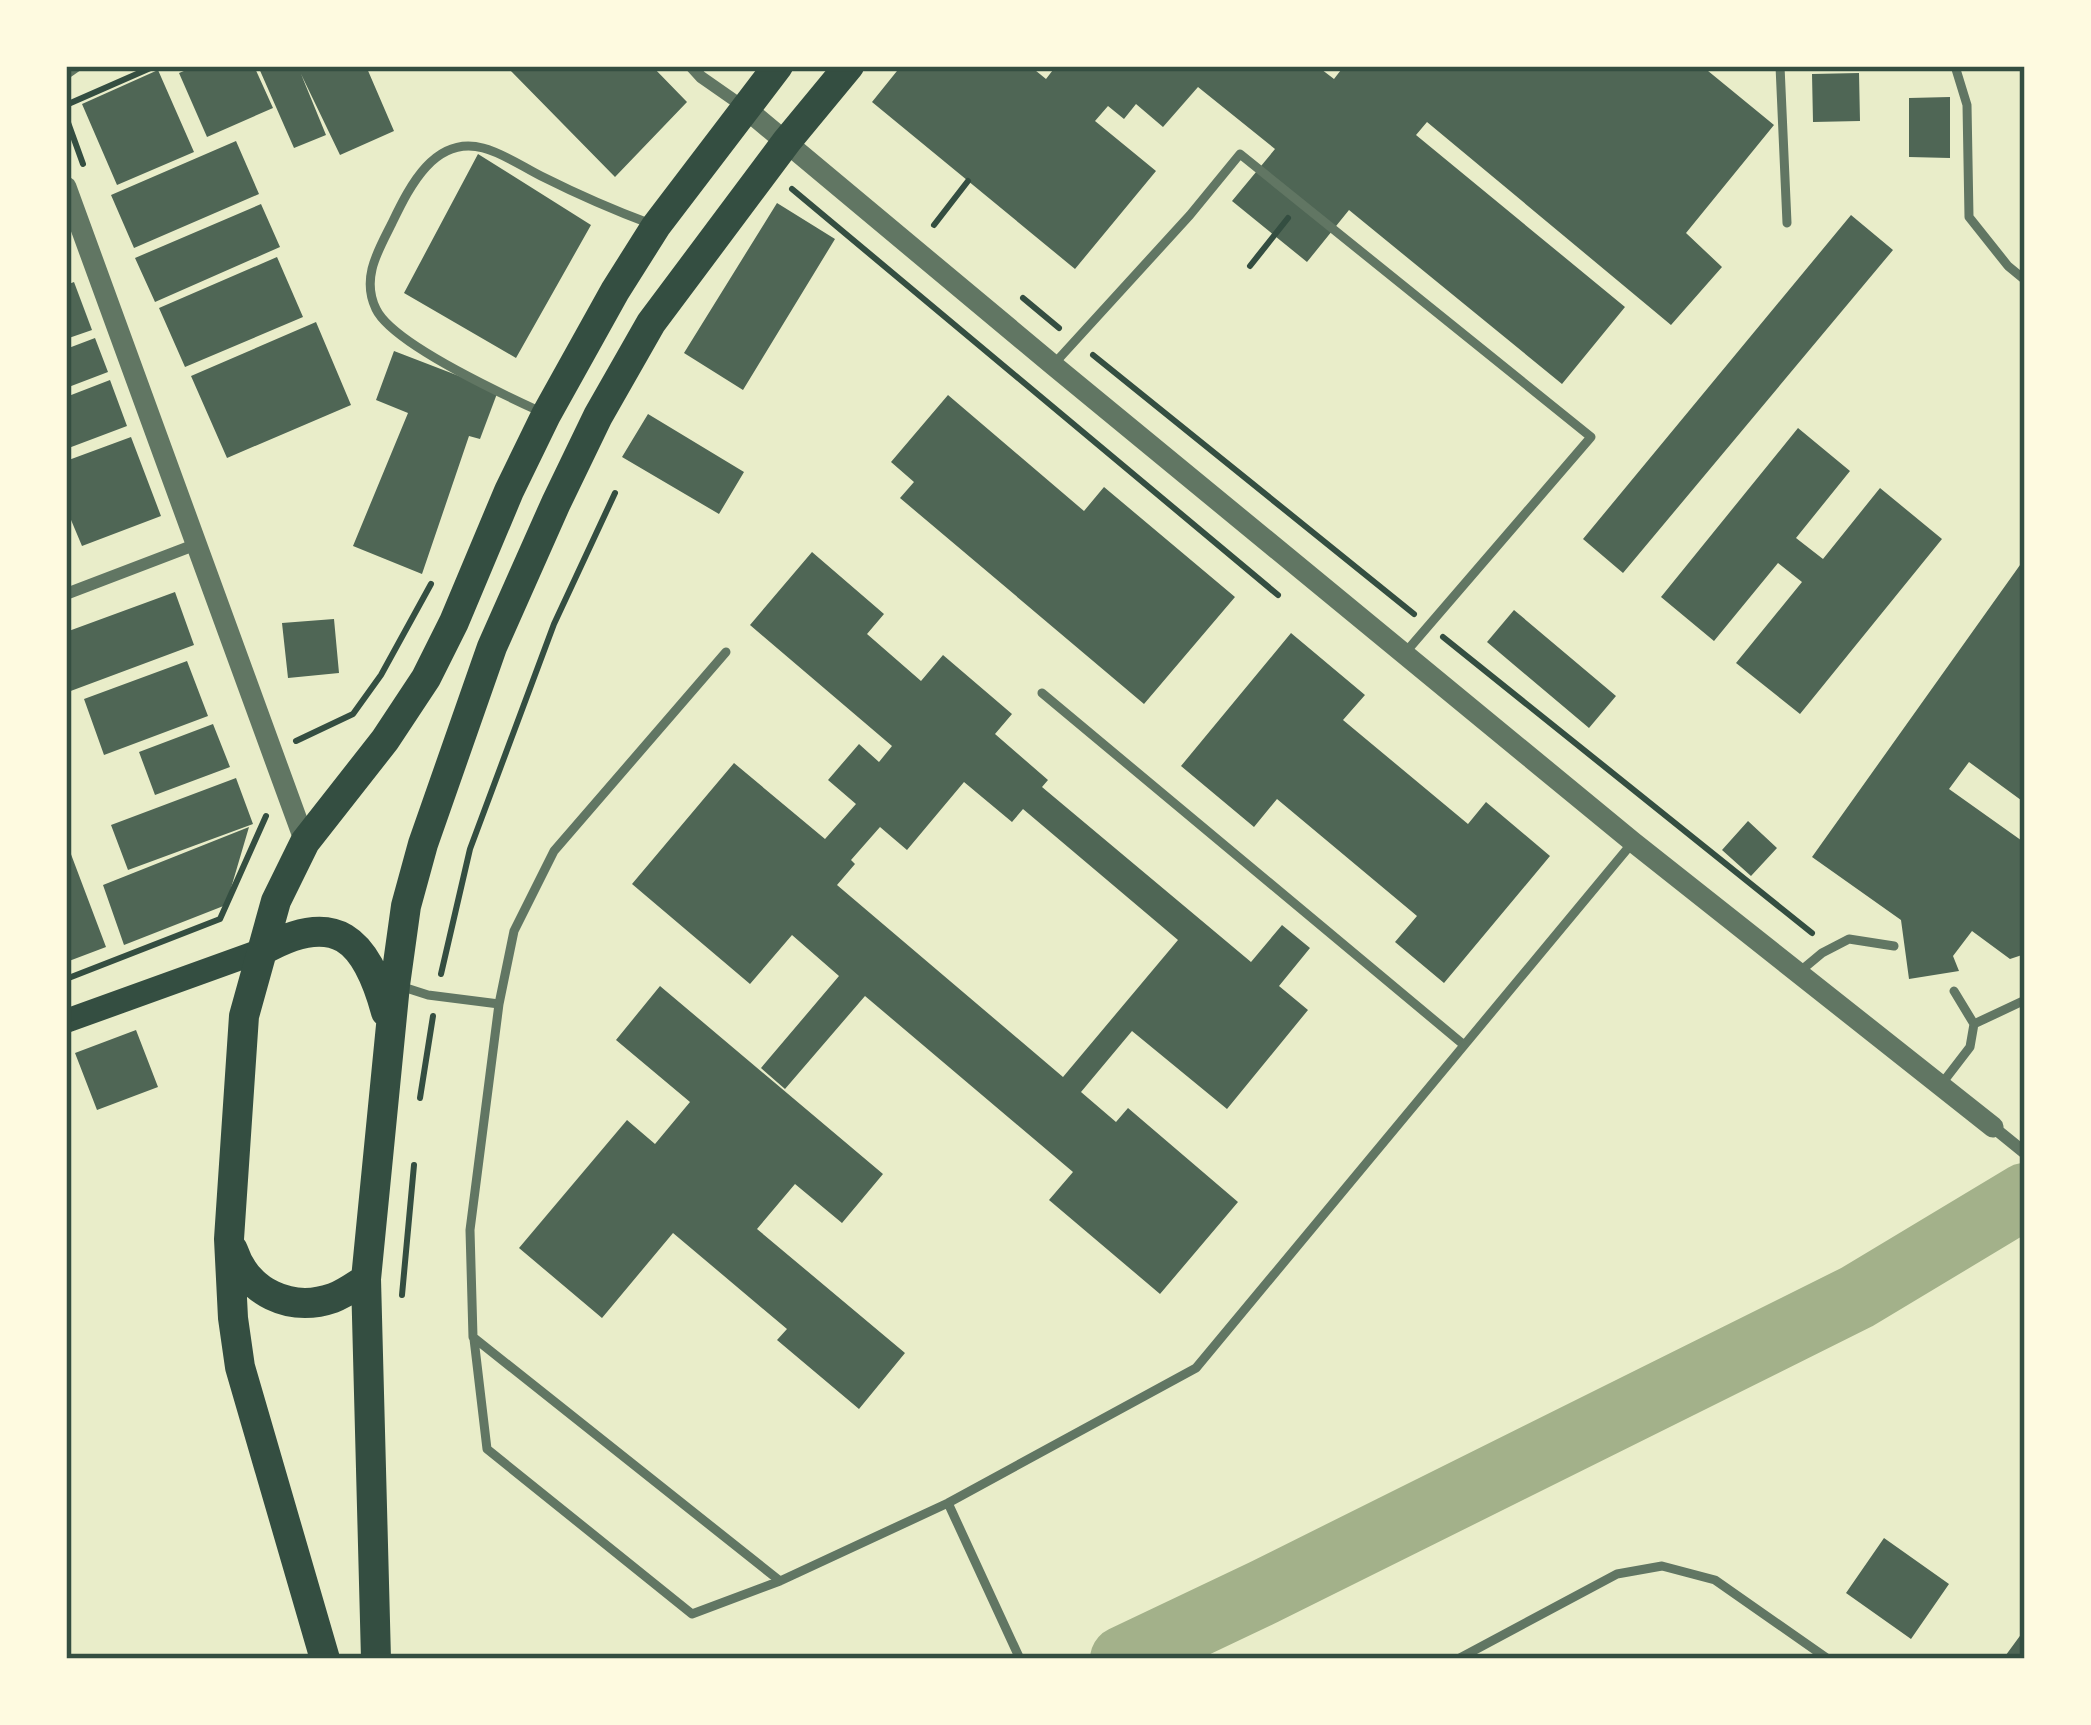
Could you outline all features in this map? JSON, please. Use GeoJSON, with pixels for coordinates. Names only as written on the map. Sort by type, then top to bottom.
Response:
{"type":"FeatureCollection","features":[{"type":"Feature","properties":{"kind":"main road"},"geometry":{"type":"LineString","coordinates":[[325,1659],[240,1366],[233,1318],[229,1239],[244,1016],[276,901],[305,842],[385,740],[426,678],[546,415],[615,291],[656,226],[778,66]]}},
{"type":"Feature","properties":{"kind":"main road"},"geometry":{"type":"LineString","coordinates":[[376,1659],[366,1279],[391,1029],[386,983],[423,844],[493,647],[598,416],[651,323],[849,66]]}},
{"type":"Feature","properties":{"kind":"main road"},"geometry":{"type":"LineString","coordinates":[[66,1021],[306,932],[351,941],[386,983]]}},
{"type":"Feature","properties":{"kind":"main road"},"geometry":{"type":"LineString","coordinates":[[229,1239],[238,1265],[256,1287],[282,1301],[310,1305],[337,1297],[366,1279]]}},
{"type":"Feature","properties":{"kind":"street"},"geometry":{"type":"LineString","coordinates":[[66,73],[76,66]]}},
{"type":"Feature","properties":{"kind":"street"},"geometry":{"type":"LineString","coordinates":[[691,66],[788,141],[1634,842],[2025,1153]]}},
{"type":"Feature","properties":{"kind":"street"},"geometry":{"type":"LineString","coordinates":[[66,187],[305,842]]}},
{"type":"Feature","properties":{"kind":"street"},"geometry":{"type":"LineString","coordinates":[[66,594],[197,544]]}},
{"type":"Feature","properties":{"kind":"lane"},"geometry":{"type":"LineString","coordinates":[[1780,66],[1787,223]]}},
{"type":"Feature","properties":{"kind":"lane"},"geometry":{"type":"LineString","coordinates":[[1955,66],[1967,105],[1970,217],[2025,280]]}},
{"type":"Feature","properties":{"kind":"lane"},"geometry":{"type":"LineString","coordinates":[[546,415],[411,344],[390,329],[375,308],[370,267],[411,182],[438,156],[458,147],[482,147],[596,203],[656,226]]}},
{"type":"Feature","properties":{"kind":"lane"},"geometry":{"type":"LineString","coordinates":[[1053,365],[1240,154],[1591,437],[1405,653]]}},
{"type":"Feature","properties":{"kind":"lane"},"geometry":{"type":"LineString","coordinates":[[726,652],[554,851],[514,932],[499,1004],[470,1229],[473,1337],[487,1449],[692,1614],[780,1581],[948,1503],[1196,1368],[1634,842]]}},
{"type":"Feature","properties":{"kind":"lane"},"geometry":{"type":"LineString","coordinates":[[1042,692],[1464,1046]]}},
{"type":"Feature","properties":{"kind":"lane"},"geometry":{"type":"LineString","coordinates":[[1798,973],[1822,952],[1849,939],[1894,946]]}},
{"type":"Feature","properties":{"kind":"lane"},"geometry":{"type":"LineString","coordinates":[[386,983],[436,996],[499,1004]]}},
{"type":"Feature","properties":{"kind":"lane"},"geometry":{"type":"LineString","coordinates":[[1940,1086],[1970,1047],[1974,1024],[1954,991]]}},
{"type":"Feature","properties":{"kind":"lane"},"geometry":{"type":"LineString","coordinates":[[1974,1024],[2025,1000]]}},
{"type":"Feature","properties":{"kind":"lane"},"geometry":{"type":"LineString","coordinates":[[473,1337],[780,1581]]}},
{"type":"Feature","properties":{"kind":"lane"},"geometry":{"type":"LineString","coordinates":[[948,1503],[1020,1659]]}},
{"type":"Feature","properties":{"kind":"lane"},"geometry":{"type":"LineString","coordinates":[[1458,1659],[1617,1574],[1662,1567],[1714,1580],[1828,1659]]}},
{"type":"Feature","properties":{"kind":"path"},"geometry":{"type":"LineString","coordinates":[[66,105],[155,66]]}},
{"type":"Feature","properties":{"kind":"path"},"geometry":{"type":"LineString","coordinates":[[764,172],[784,182],[1278,595]]}},
{"type":"Feature","properties":{"kind":"path"},"geometry":{"type":"LineString","coordinates":[[934,226],[968,181]]}},
{"type":"Feature","properties":{"kind":"path"},"geometry":{"type":"LineString","coordinates":[[1250,266],[1300,202]]}},
{"type":"Feature","properties":{"kind":"path"},"geometry":{"type":"LineString","coordinates":[[1022,298],[1827,945]]}},
{"type":"Feature","properties":{"kind":"path"},"geometry":{"type":"LineString","coordinates":[[419,1104],[436,996],[470,849],[554,624],[615,494]]}},
{"type":"Feature","properties":{"kind":"path"},"geometry":{"type":"LineString","coordinates":[[66,979],[220,920],[268,812]]}},
{"type":"Feature","properties":{"kind":"path"},"geometry":{"type":"LineString","coordinates":[[401,1308],[415,1150]]}},
{"type":"Feature","properties":{"kind":"building"},"geometry":{"type":"Polygon","coordinates":[[[196,66],[254,66],[273,108],[207,137],[179,73],[196,66]]]}},
{"type":"Feature","properties":{"kind":"building"},"geometry":{"type":"Polygon","coordinates":[[[258,66],[366,66],[394,131],[340,155],[301,74],[326,135],[294,148],[258,66]]]}},
{"type":"Feature","properties":{"kind":"building"},"geometry":{"type":"Polygon","coordinates":[[[506,66],[652,66],[687,102],[615,177],[506,66]]]}},
{"type":"Feature","properties":{"kind":"building"},"geometry":{"type":"Polygon","coordinates":[[[901,66],[1030,66],[1046,79],[1056,66],[1317,66],[1334,79],[1344,66],[1702,66],[1774,125],[1686,233],[1722,267],[1671,325],[1427,122],[1416,135],[1625,307],[1562,384],[1349,210],[1307,262],[1232,201],[1275,149],[1198,87],[1163,127],[1136,104],[1124,119],[1108,106],[1095,121],[1156,171],[1075,269],[872,102],[901,66]]]}},
{"type":"Feature","properties":{"kind":"building"},"geometry":{"type":"Polygon","coordinates":[[[158,70],[194,152],[117,185],[82,104],[158,70]]]}},
{"type":"Feature","properties":{"kind":"building"},"geometry":{"type":"Polygon","coordinates":[[[1859,73],[1860,121],[1813,122],[1812,74],[1859,73]]]}},
{"type":"Feature","properties":{"kind":"building"},"geometry":{"type":"Polygon","coordinates":[[[1950,97],[1950,158],[1909,157],[1909,98],[1950,97]]]}},
{"type":"Feature","properties":{"kind":"building"},"geometry":{"type":"Polygon","coordinates":[[[236,141],[259,194],[134,248],[111,195],[236,141]]]}},
{"type":"Feature","properties":{"kind":"building"},"geometry":{"type":"Polygon","coordinates":[[[478,154],[591,225],[516,358],[404,293],[478,154]]]}},
{"type":"Feature","properties":{"kind":"building"},"geometry":{"type":"Polygon","coordinates":[[[777,203],[835,239],[743,390],[684,353],[777,203]]]}},
{"type":"Feature","properties":{"kind":"building"},"geometry":{"type":"Polygon","coordinates":[[[261,204],[280,247],[155,302],[135,258],[261,204]]]}},
{"type":"Feature","properties":{"kind":"building"},"geometry":{"type":"Polygon","coordinates":[[[1851,215],[1893,250],[1623,573],[1583,539],[1851,215]]]}},
{"type":"Feature","properties":{"kind":"building"},"geometry":{"type":"Polygon","coordinates":[[[277,257],[303,317],[185,367],[159,308],[277,257]]]}},
{"type":"Feature","properties":{"kind":"building"},"geometry":{"type":"Polygon","coordinates":[[[74,282],[92,330],[66,339],[66,285],[74,282]]]}},
{"type":"Feature","properties":{"kind":"building"},"geometry":{"type":"Polygon","coordinates":[[[316,322],[351,405],[227,458],[191,376],[316,322]]]}},
{"type":"Feature","properties":{"kind":"building"},"geometry":{"type":"Polygon","coordinates":[[[95,338],[108,372],[66,388],[66,349],[95,338]]]}},
{"type":"Feature","properties":{"kind":"building"},"geometry":{"type":"Polygon","coordinates":[[[394,351],[498,391],[480,439],[469,436],[422,574],[353,546],[408,413],[376,400],[394,351]]]}},
{"type":"Feature","properties":{"kind":"building"},"geometry":{"type":"Polygon","coordinates":[[[110,380],[127,426],[66,449],[66,397],[110,380]]]}},
{"type":"Feature","properties":{"kind":"building"},"geometry":{"type":"Polygon","coordinates":[[[948,395],[1084,511],[1104,487],[1235,597],[1144,704],[900,498],[914,482],[891,462],[948,395]]]}},
{"type":"Feature","properties":{"kind":"building"},"geometry":{"type":"Polygon","coordinates":[[[648,414],[744,472],[719,514],[622,457],[648,414]]]}},
{"type":"Feature","properties":{"kind":"building"},"geometry":{"type":"Polygon","coordinates":[[[1798,428],[1850,471],[1796,538],[1823,559],[1880,488],[1942,539],[1800,714],[1736,663],[1802,582],[1778,563],[1714,641],[1661,597],[1798,428]]]}},
{"type":"Feature","properties":{"kind":"building"},"geometry":{"type":"Polygon","coordinates":[[[131,437],[161,516],[82,546],[66,508],[66,461],[131,437]]]}},
{"type":"Feature","properties":{"kind":"building"},"geometry":{"type":"Polygon","coordinates":[[[812,552],[884,614],[867,634],[921,681],[943,655],[1012,714],[995,734],[1048,780],[1042,787],[1251,962],[1282,925],[1310,948],[1279,986],[1308,1010],[1227,1109],[1132,1031],[1081,1092],[1116,1122],[1128,1108],[1238,1202],[1160,1294],[1049,1200],[1073,1172],[865,996],[785,1089],[761,1068],[839,976],[792,935],[750,984],[632,884],[734,763],[825,839],[856,804],[828,780],[859,744],[879,762],[892,746],[750,625],[812,552]],[[964,782],[907,850],[880,827],[851,860],[855,864],[837,885],[1063,1077],[1178,940],[1023,809],[1012,822],[964,782]]]}},
{"type":"Feature","properties":{"kind":"building"},"geometry":{"type":"Polygon","coordinates":[[[2025,558],[2025,803],[1969,762],[1949,789],[2025,843],[2025,954],[2010,959],[1972,931],[1953,956],[1959,971],[1909,979],[1901,920],[1812,857],[2025,558]]]}},
{"type":"Feature","properties":{"kind":"building"},"geometry":{"type":"Polygon","coordinates":[[[175,592],[194,645],[68,692],[66,632],[175,592]]]}},
{"type":"Feature","properties":{"kind":"building"},"geometry":{"type":"Polygon","coordinates":[[[1514,610],[1616,696],[1589,728],[1487,642],[1514,610]]]}},
{"type":"Feature","properties":{"kind":"building"},"geometry":{"type":"Polygon","coordinates":[[[334,619],[339,673],[288,678],[282,623],[334,619]]]}},
{"type":"Feature","properties":{"kind":"building"},"geometry":{"type":"Polygon","coordinates":[[[1291,633],[1365,695],[1343,720],[1468,824],[1486,802],[1550,856],[1444,983],[1395,942],[1417,916],[1277,799],[1254,827],[1181,766],[1291,633]]]}},
{"type":"Feature","properties":{"kind":"building"},"geometry":{"type":"Polygon","coordinates":[[[187,661],[208,716],[104,755],[84,699],[187,661]]]}},
{"type":"Feature","properties":{"kind":"building"},"geometry":{"type":"Polygon","coordinates":[[[213,724],[230,767],[155,795],[139,752],[213,724]]]}},
{"type":"Feature","properties":{"kind":"building"},"geometry":{"type":"Polygon","coordinates":[[[236,778],[253,824],[128,870],[111,825],[236,778]]]}},
{"type":"Feature","properties":{"kind":"building"},"geometry":{"type":"Polygon","coordinates":[[[1748,821],[1777,848],[1751,876],[1722,850],[1748,821]]]}},
{"type":"Feature","properties":{"kind":"building"},"geometry":{"type":"Polygon","coordinates":[[[249,827],[226,905],[124,945],[103,885],[249,827]]]}},
{"type":"Feature","properties":{"kind":"building"},"geometry":{"type":"Polygon","coordinates":[[[66,841],[106,947],[69,961],[66,954],[66,841]]]}},
{"type":"Feature","properties":{"kind":"building"},"geometry":{"type":"Polygon","coordinates":[[[660,986],[883,1174],[842,1223],[795,1184],[757,1229],[905,1353],[859,1409],[777,1340],[787,1329],[673,1233],[602,1318],[519,1248],[627,1120],[655,1144],[690,1102],[616,1040],[660,986]]]}},
{"type":"Feature","properties":{"kind":"building"},"geometry":{"type":"Polygon","coordinates":[[[136,1030],[158,1087],[97,1110],[75,1053],[136,1030]]]}},
{"type":"Feature","properties":{"kind":"building"},"geometry":{"type":"Polygon","coordinates":[[[1884,1538],[1949,1584],[1911,1639],[1846,1593],[1884,1538]]]}},
{"type":"Feature","properties":{"kind":"building"},"geometry":{"type":"Polygon","coordinates":[[[2025,1629],[2025,1659],[2003,1659],[2025,1629]]]}},
{"type":"Feature","properties":{"kind":"waterway"},"geometry":{"type":"LineString","coordinates":[[1123,1659],[1857,1297],[2025,1196]]}}]}
